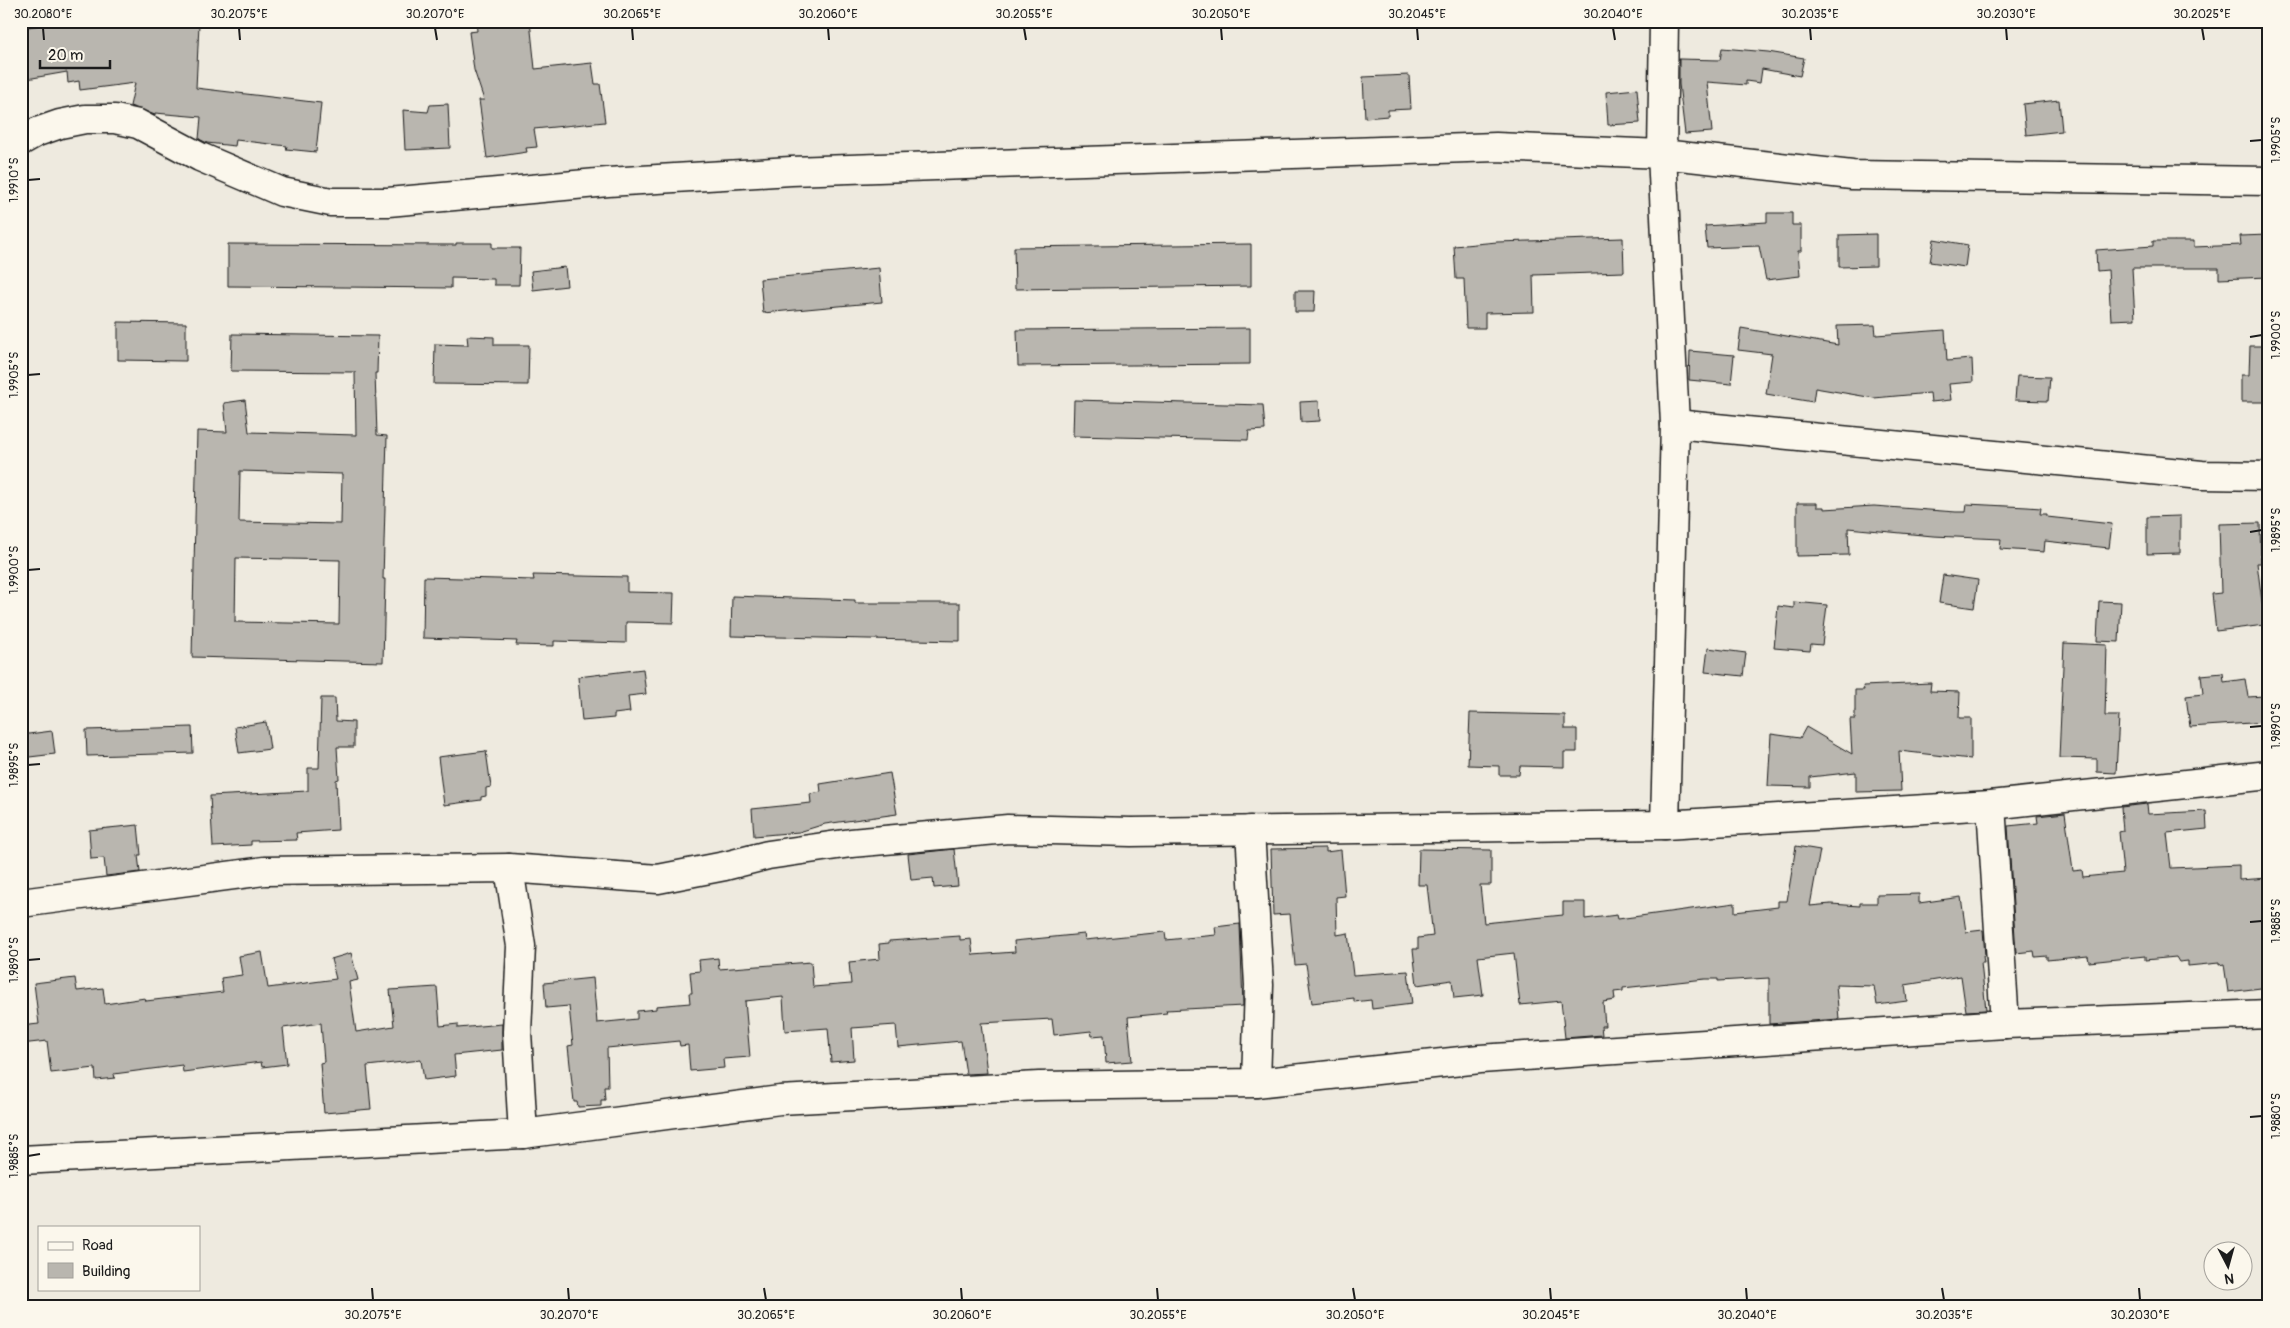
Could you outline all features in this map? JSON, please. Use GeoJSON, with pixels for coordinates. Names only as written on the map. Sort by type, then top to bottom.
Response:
{"type":"FeatureCollection","features":[{"type":"Feature","properties":{"kind":"street"},"geometry":{"type":"LineString","coordinates":[[1664,21],[1662,154],[1675,424],[1665,825]]}},
{"type":"Feature","properties":{"kind":"street"},"geometry":{"type":"LineString","coordinates":[[21,141],[37,132],[60,124],[85,119],[115,119],[138,124],[200,157],[282,192],[331,202],[388,202],[608,182],[810,170],[1486,147],[1662,154],[1852,176],[2269,182]]}},
{"type":"Feature","properties":{"kind":"street"},"geometry":{"type":"LineString","coordinates":[[1675,424],[2202,475],[2269,476]]}},
{"type":"Feature","properties":{"kind":"street"},"geometry":{"type":"LineString","coordinates":[[21,904],[264,871],[509,868],[658,879],[725,866],[768,855],[851,844],[1008,829],[1131,832],[1665,825],[1991,805],[2269,774]]}},
{"type":"Feature","properties":{"kind":"street"},"geometry":{"type":"LineString","coordinates":[[1991,805],[2005,1024]]}},
{"type":"Feature","properties":{"kind":"street"},"geometry":{"type":"LineString","coordinates":[[1250,830],[1259,985],[1256,1083]]}},
{"type":"Feature","properties":{"kind":"street"},"geometry":{"type":"LineString","coordinates":[[509,868],[520,946],[517,1032],[523,1134]]}},
{"type":"Feature","properties":{"kind":"street"},"geometry":{"type":"LineString","coordinates":[[21,1160],[523,1134],[780,1100],[1039,1086],[1256,1083],[1480,1059],[2005,1024],[2269,1014]]}},
{"type":"Feature","properties":{"kind":"building"},"geometry":{"type":"Polygon","coordinates":[[[70,21],[158,21],[199,24],[196,88],[321,103],[316,152],[286,149],[287,146],[236,140],[235,146],[207,143],[199,139],[201,117],[155,113],[155,115],[130,106],[135,83],[80,90],[79,81],[68,83],[67,72],[21,80],[21,28],[70,21]]]}},
{"type":"Feature","properties":{"kind":"building"},"geometry":{"type":"Polygon","coordinates":[[[476,21],[530,21],[535,69],[592,63],[595,84],[600,84],[605,122],[534,129],[537,147],[526,148],[527,152],[487,158],[479,100],[484,100],[474,70],[469,32],[477,31],[476,21]]]}},
{"type":"Feature","properties":{"kind":"building"},"geometry":{"type":"Polygon","coordinates":[[[1722,48],[1768,52],[1804,58],[1800,76],[1762,69],[1760,83],[1746,81],[1746,85],[1707,82],[1712,132],[1685,134],[1679,84],[1679,59],[1720,60],[1722,48]]]}},
{"type":"Feature","properties":{"kind":"building"},"geometry":{"type":"Polygon","coordinates":[[[1409,75],[1411,109],[1388,110],[1388,116],[1365,118],[1363,77],[1409,75]]]}},
{"type":"Feature","properties":{"kind":"building"},"geometry":{"type":"Polygon","coordinates":[[[1637,89],[1640,123],[1608,125],[1606,92],[1637,89]]]}},
{"type":"Feature","properties":{"kind":"building"},"geometry":{"type":"Polygon","coordinates":[[[2059,100],[2062,131],[2026,135],[2023,104],[2059,100]]]}},
{"type":"Feature","properties":{"kind":"building"},"geometry":{"type":"Polygon","coordinates":[[[448,104],[450,148],[405,150],[403,110],[428,112],[430,105],[448,104]]]}},
{"type":"Feature","properties":{"kind":"building"},"geometry":{"type":"Polygon","coordinates":[[[1767,213],[1792,213],[1792,225],[1801,225],[1801,251],[1798,251],[1800,276],[1766,280],[1759,246],[1707,248],[1705,226],[1767,222],[1767,213]]]}},
{"type":"Feature","properties":{"kind":"building"},"geometry":{"type":"Polygon","coordinates":[[[1876,234],[1876,266],[1839,267],[1839,235],[1876,234]]]}},
{"type":"Feature","properties":{"kind":"building"},"geometry":{"type":"Polygon","coordinates":[[[2269,235],[2269,277],[2219,279],[2219,268],[2132,268],[2135,319],[2111,320],[2108,270],[2097,271],[2096,250],[2153,246],[2153,241],[2194,241],[2194,247],[2241,245],[2240,236],[2269,235]]]}},
{"type":"Feature","properties":{"kind":"building"},"geometry":{"type":"Polygon","coordinates":[[[1623,238],[1624,272],[1533,275],[1534,312],[1485,313],[1485,328],[1466,328],[1464,279],[1456,279],[1454,246],[1497,242],[1623,238]]]}},
{"type":"Feature","properties":{"kind":"building"},"geometry":{"type":"Polygon","coordinates":[[[1934,239],[1968,245],[1965,267],[1930,262],[1934,239]]]}},
{"type":"Feature","properties":{"kind":"building"},"geometry":{"type":"Polygon","coordinates":[[[456,243],[492,243],[492,248],[520,248],[519,285],[494,285],[494,279],[451,278],[451,288],[228,286],[228,244],[456,245],[456,243]]]}},
{"type":"Feature","properties":{"kind":"building"},"geometry":{"type":"Polygon","coordinates":[[[1251,244],[1251,286],[1015,289],[1014,247],[1251,244]]]}},
{"type":"Feature","properties":{"kind":"building"},"geometry":{"type":"Polygon","coordinates":[[[565,267],[567,286],[533,290],[531,271],[565,267]]]}},
{"type":"Feature","properties":{"kind":"building"},"geometry":{"type":"Polygon","coordinates":[[[879,268],[882,302],[763,313],[760,279],[879,268]]]}},
{"type":"Feature","properties":{"kind":"building"},"geometry":{"type":"Polygon","coordinates":[[[1295,291],[1315,291],[1314,312],[1295,312],[1295,291]]]}},
{"type":"Feature","properties":{"kind":"building"},"geometry":{"type":"Polygon","coordinates":[[[118,322],[186,323],[186,361],[118,360],[118,322]]]}},
{"type":"Feature","properties":{"kind":"building"},"geometry":{"type":"Polygon","coordinates":[[[1875,325],[1876,335],[1945,330],[1947,361],[1972,359],[1973,382],[1949,384],[1951,400],[1931,402],[1930,393],[1874,398],[1815,388],[1813,402],[1766,394],[1772,354],[1738,350],[1741,328],[1838,345],[1837,326],[1875,325]]]}},
{"type":"Feature","properties":{"kind":"building"},"geometry":{"type":"Polygon","coordinates":[[[1250,328],[1250,364],[1018,366],[1017,330],[1250,328]]]}},
{"type":"Feature","properties":{"kind":"building"},"geometry":{"type":"Polygon","coordinates":[[[232,334],[378,336],[377,373],[375,373],[377,435],[387,436],[383,662],[192,657],[197,431],[227,432],[224,403],[245,400],[249,432],[356,435],[355,372],[231,371],[232,334]],[[240,471],[239,522],[341,524],[342,474],[240,471]],[[236,558],[235,622],[339,624],[340,560],[236,558]]]}},
{"type":"Feature","properties":{"kind":"building"},"geometry":{"type":"Polygon","coordinates":[[[467,336],[494,337],[494,345],[529,345],[528,385],[434,384],[435,344],[468,345],[467,336]]]}},
{"type":"Feature","properties":{"kind":"building"},"geometry":{"type":"Polygon","coordinates":[[[2250,346],[2269,346],[2269,402],[2241,402],[2241,375],[2249,375],[2250,346]]]}},
{"type":"Feature","properties":{"kind":"building"},"geometry":{"type":"Polygon","coordinates":[[[1690,351],[1734,355],[1731,384],[1689,380],[1690,351]]]}},
{"type":"Feature","properties":{"kind":"building"},"geometry":{"type":"Polygon","coordinates":[[[2017,376],[2050,377],[2048,401],[2015,400],[2017,376]]]}},
{"type":"Feature","properties":{"kind":"building"},"geometry":{"type":"Polygon","coordinates":[[[1074,400],[1263,405],[1265,430],[1249,431],[1248,440],[1073,436],[1074,400]]]}},
{"type":"Feature","properties":{"kind":"building"},"geometry":{"type":"Polygon","coordinates":[[[1319,401],[1320,421],[1301,422],[1300,402],[1319,401]]]}},
{"type":"Feature","properties":{"kind":"building"},"geometry":{"type":"Polygon","coordinates":[[[1797,503],[1817,503],[1817,507],[1824,507],[1824,509],[1874,506],[1956,512],[1966,512],[1967,504],[2027,507],[2041,508],[2040,514],[2047,514],[2047,517],[2112,524],[2109,548],[2045,541],[2044,552],[2000,549],[2001,539],[1933,536],[1848,528],[1849,555],[1797,556],[1797,503]]]}},
{"type":"Feature","properties":{"kind":"building"},"geometry":{"type":"Polygon","coordinates":[[[2180,516],[2180,553],[2147,554],[2147,517],[2180,516]]]}},
{"type":"Feature","properties":{"kind":"building"},"geometry":{"type":"Polygon","coordinates":[[[2260,523],[2261,563],[2257,563],[2265,625],[2216,631],[2212,594],[2221,593],[2219,524],[2260,523]]]}},
{"type":"Feature","properties":{"kind":"building"},"geometry":{"type":"Polygon","coordinates":[[[533,575],[627,577],[627,592],[674,593],[673,623],[626,622],[626,643],[554,641],[554,646],[516,645],[517,641],[423,638],[424,577],[534,580],[533,575]]]}},
{"type":"Feature","properties":{"kind":"building"},"geometry":{"type":"Polygon","coordinates":[[[1943,575],[1978,580],[1974,608],[1939,603],[1943,575]]]}},
{"type":"Feature","properties":{"kind":"building"},"geometry":{"type":"Polygon","coordinates":[[[732,596],[855,600],[855,603],[960,603],[960,641],[731,636],[732,596]]]}},
{"type":"Feature","properties":{"kind":"building"},"geometry":{"type":"Polygon","coordinates":[[[2099,601],[2121,602],[2119,642],[2097,641],[2099,601]]]}},
{"type":"Feature","properties":{"kind":"building"},"geometry":{"type":"Polygon","coordinates":[[[1794,602],[1827,605],[1822,645],[1811,644],[1810,651],[1774,648],[1778,606],[1794,608],[1794,602]]]}},
{"type":"Feature","properties":{"kind":"building"},"geometry":{"type":"Polygon","coordinates":[[[2064,643],[2107,645],[2105,716],[2119,716],[2116,773],[2097,772],[2097,759],[2059,758],[2064,643]]]}},
{"type":"Feature","properties":{"kind":"building"},"geometry":{"type":"Polygon","coordinates":[[[1708,648],[1746,653],[1743,676],[1705,672],[1708,648]]]}},
{"type":"Feature","properties":{"kind":"building"},"geometry":{"type":"Polygon","coordinates":[[[643,669],[646,694],[628,696],[630,712],[614,714],[614,718],[582,721],[578,677],[643,669]]]}},
{"type":"Feature","properties":{"kind":"building"},"geometry":{"type":"Polygon","coordinates":[[[2223,673],[2224,682],[2245,679],[2248,697],[2264,696],[2266,722],[2190,727],[2186,696],[2203,694],[2201,675],[2223,673]]]}},
{"type":"Feature","properties":{"kind":"building"},"geometry":{"type":"Polygon","coordinates":[[[1931,683],[1930,691],[1960,692],[1959,718],[1971,718],[1971,759],[1899,751],[1901,791],[1856,792],[1856,772],[1810,777],[1810,787],[1768,786],[1771,734],[1800,738],[1806,727],[1852,754],[1850,719],[1855,719],[1855,690],[1864,690],[1863,686],[1931,683]]]}},
{"type":"Feature","properties":{"kind":"building"},"geometry":{"type":"Polygon","coordinates":[[[321,698],[335,698],[336,721],[354,722],[354,747],[337,747],[339,779],[336,780],[338,830],[296,833],[297,840],[251,841],[251,845],[213,847],[210,796],[308,791],[308,768],[319,768],[321,698]]]}},
{"type":"Feature","properties":{"kind":"building"},"geometry":{"type":"Polygon","coordinates":[[[1470,713],[1565,715],[1565,729],[1577,729],[1577,752],[1564,752],[1564,767],[1520,766],[1519,775],[1499,775],[1499,766],[1468,765],[1470,713]]]}},
{"type":"Feature","properties":{"kind":"building"},"geometry":{"type":"Polygon","coordinates":[[[266,722],[270,749],[239,753],[235,727],[266,722]]]}},
{"type":"Feature","properties":{"kind":"building"},"geometry":{"type":"Polygon","coordinates":[[[192,727],[193,753],[87,756],[86,730],[192,727]]]}},
{"type":"Feature","properties":{"kind":"building"},"geometry":{"type":"Polygon","coordinates":[[[52,731],[55,754],[21,758],[21,735],[52,731]]]}},
{"type":"Feature","properties":{"kind":"building"},"geometry":{"type":"Polygon","coordinates":[[[486,751],[491,787],[486,788],[486,796],[481,797],[481,800],[444,805],[438,757],[486,751]]]}},
{"type":"Feature","properties":{"kind":"building"},"geometry":{"type":"Polygon","coordinates":[[[890,773],[897,814],[825,824],[799,832],[754,836],[752,809],[811,803],[810,794],[821,792],[820,784],[890,773]]]}},
{"type":"Feature","properties":{"kind":"building"},"geometry":{"type":"Polygon","coordinates":[[[2147,804],[2148,814],[2206,811],[2207,829],[2167,833],[2171,868],[2239,865],[2239,880],[2269,878],[2269,987],[2228,992],[2224,964],[2188,966],[2188,961],[2179,962],[2176,957],[2145,960],[2145,956],[2089,962],[2088,956],[2047,960],[2047,956],[2035,957],[2034,951],[2016,953],[2008,826],[2038,823],[2037,816],[2065,813],[2073,871],[2082,870],[2083,877],[2123,873],[2119,832],[2123,831],[2121,807],[2147,804]]]}},
{"type":"Feature","properties":{"kind":"building"},"geometry":{"type":"Polygon","coordinates":[[[138,825],[141,855],[138,855],[140,872],[106,876],[104,858],[91,859],[89,830],[138,825]]]}},
{"type":"Feature","properties":{"kind":"building"},"geometry":{"type":"Polygon","coordinates":[[[1796,846],[1820,850],[1810,906],[1831,904],[1860,906],[1860,903],[1877,903],[1877,895],[1919,894],[1919,903],[1961,897],[1966,932],[1983,930],[1985,956],[1983,956],[1984,963],[1981,963],[1986,1010],[1966,1011],[1961,976],[1905,985],[1907,1001],[1877,1005],[1874,986],[1836,985],[1839,1019],[1769,1024],[1769,978],[1718,981],[1718,979],[1705,979],[1623,988],[1623,991],[1614,992],[1615,1000],[1603,1002],[1605,1026],[1601,1026],[1602,1035],[1565,1038],[1561,1001],[1520,1005],[1514,953],[1478,957],[1483,995],[1454,998],[1452,980],[1417,985],[1413,949],[1418,949],[1418,938],[1433,936],[1427,885],[1418,885],[1419,849],[1491,850],[1491,885],[1480,885],[1484,923],[1563,915],[1563,902],[1585,902],[1585,919],[1617,915],[1618,919],[1735,903],[1735,912],[1778,907],[1778,901],[1787,901],[1796,846]]]}},
{"type":"Feature","properties":{"kind":"building"},"geometry":{"type":"Polygon","coordinates":[[[1326,848],[1326,852],[1341,850],[1345,896],[1336,897],[1337,935],[1348,933],[1353,975],[1408,971],[1412,1004],[1372,1009],[1371,1000],[1354,1002],[1354,998],[1312,1003],[1306,964],[1295,965],[1290,914],[1273,915],[1271,849],[1326,848]]]}},
{"type":"Feature","properties":{"kind":"building"},"geometry":{"type":"Polygon","coordinates":[[[954,849],[958,886],[934,888],[933,878],[911,880],[908,854],[954,849]]]}},
{"type":"Feature","properties":{"kind":"building"},"geometry":{"type":"Polygon","coordinates":[[[1240,924],[1243,1006],[1166,1010],[1167,1013],[1128,1017],[1132,1061],[1106,1063],[1104,1035],[1092,1036],[1091,1031],[1054,1035],[1052,1019],[981,1023],[987,1073],[966,1074],[961,1041],[898,1047],[896,1025],[852,1028],[854,1060],[831,1062],[828,1028],[785,1031],[783,997],[745,1001],[750,1057],[723,1059],[724,1068],[690,1071],[688,1045],[680,1046],[679,1041],[607,1048],[608,1087],[604,1087],[605,1100],[601,1100],[601,1106],[578,1107],[577,1102],[574,1102],[568,1046],[573,1045],[569,1006],[546,1008],[544,983],[593,978],[597,1023],[637,1019],[637,1011],[656,1009],[656,1006],[690,1003],[689,993],[692,993],[690,972],[700,971],[699,960],[718,958],[719,969],[811,962],[813,987],[851,984],[849,962],[880,959],[879,944],[889,943],[889,941],[960,936],[960,940],[971,939],[973,955],[1015,952],[1014,941],[1084,934],[1085,940],[1165,932],[1166,940],[1216,935],[1215,927],[1240,924]]]}},
{"type":"Feature","properties":{"kind":"building"},"geometry":{"type":"Polygon","coordinates":[[[262,952],[268,988],[336,979],[331,959],[351,953],[358,980],[349,982],[356,1032],[394,1026],[390,990],[437,987],[440,1026],[458,1024],[458,1028],[502,1024],[502,1050],[454,1055],[456,1076],[424,1080],[421,1060],[367,1066],[371,1109],[324,1113],[320,1063],[324,1062],[321,1023],[283,1028],[287,1064],[262,1067],[261,1062],[183,1072],[182,1065],[114,1074],[115,1078],[96,1080],[95,1068],[51,1073],[47,1041],[21,1044],[21,1026],[39,1024],[34,983],[75,978],[77,991],[103,988],[105,1004],[145,998],[146,1001],[223,992],[221,978],[242,975],[239,956],[262,952]]]}}]}
